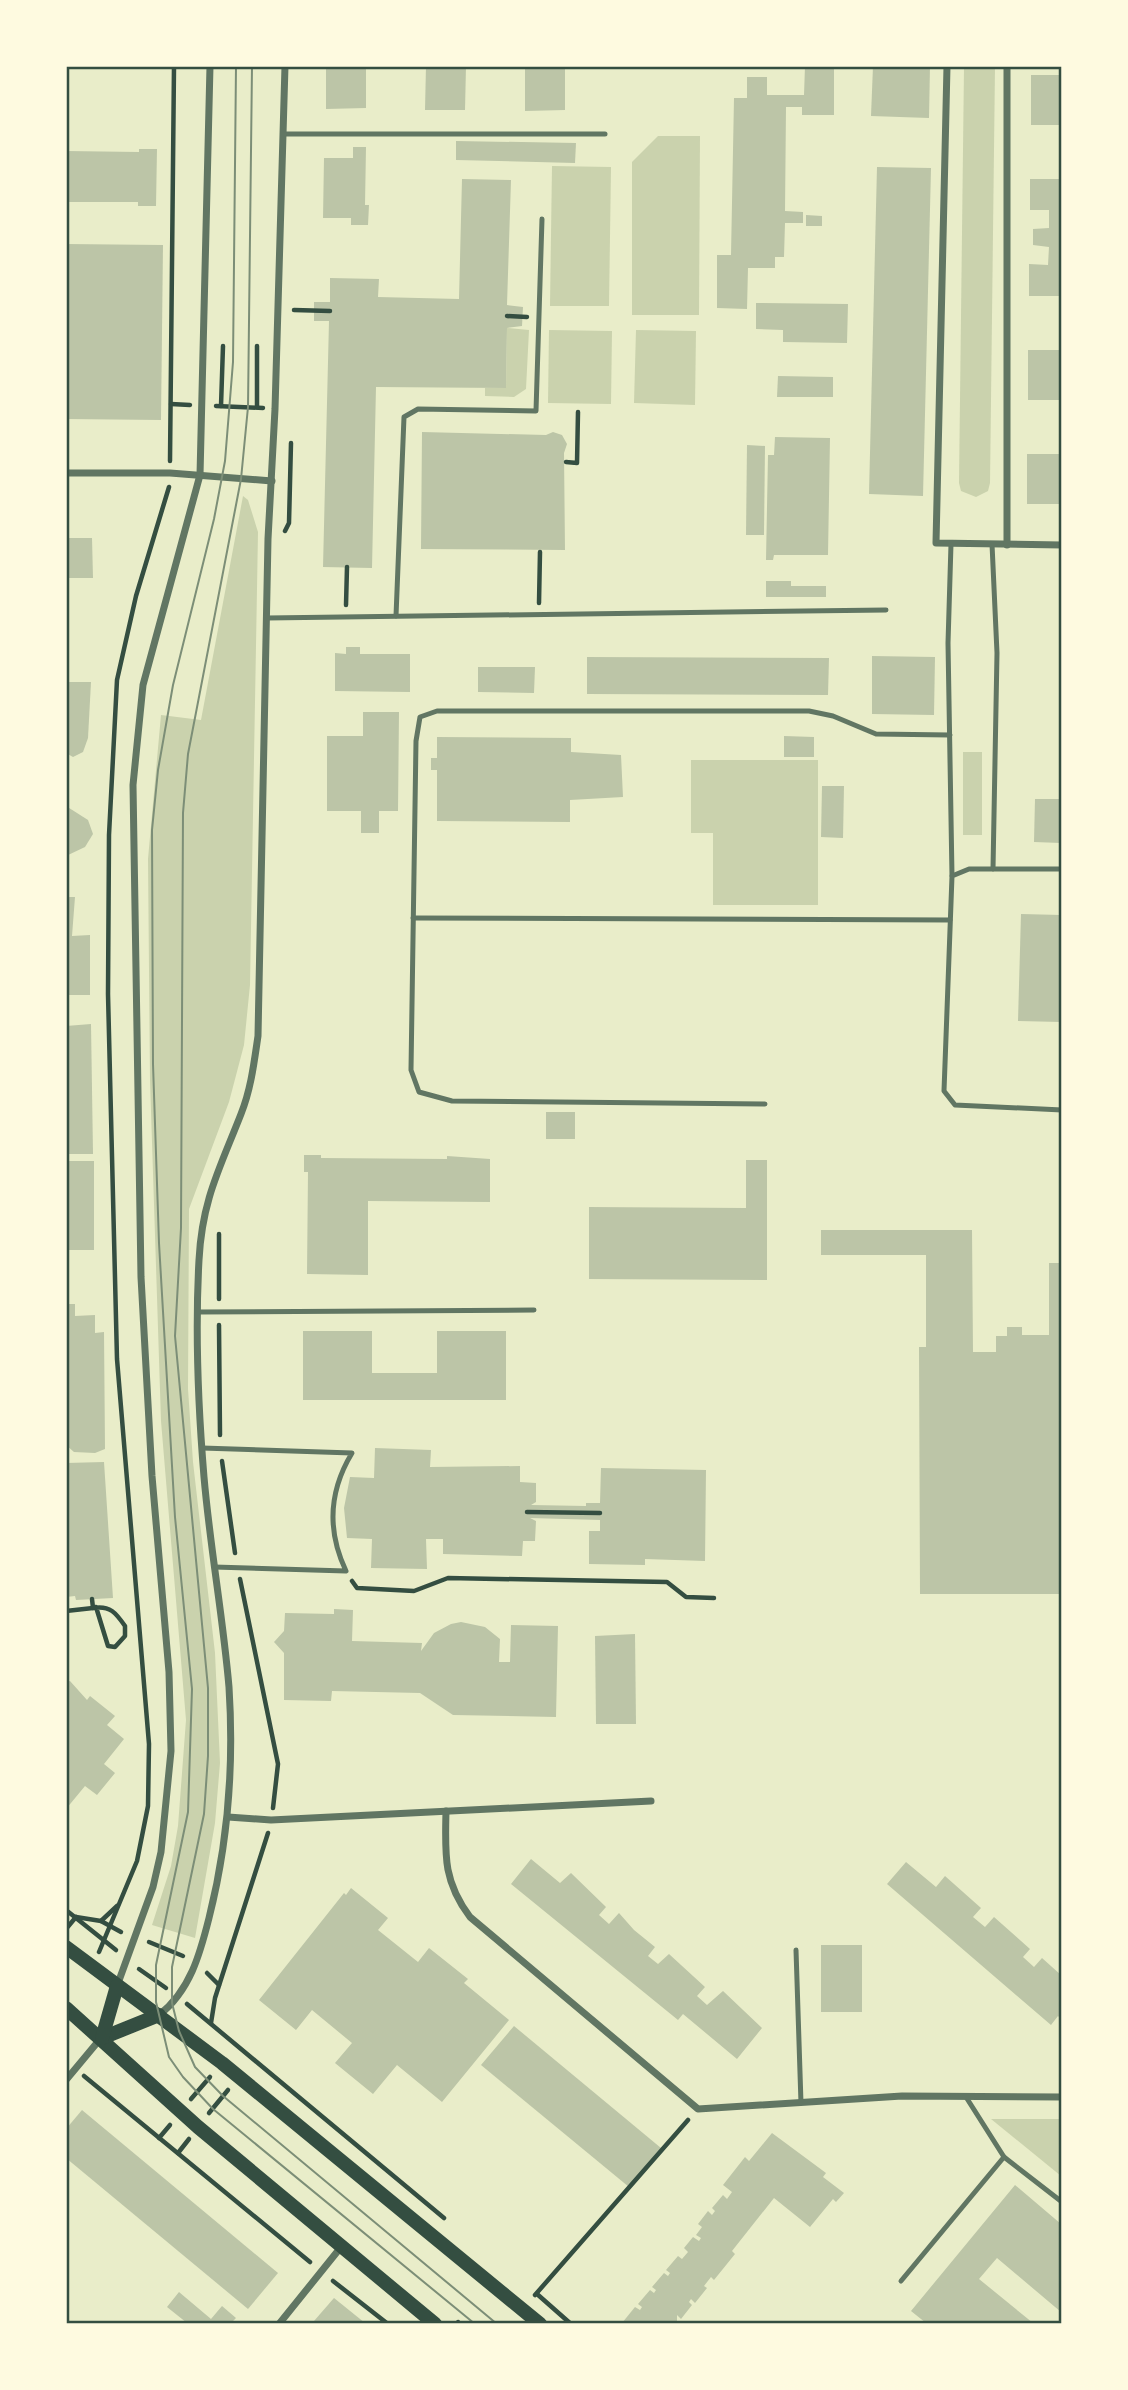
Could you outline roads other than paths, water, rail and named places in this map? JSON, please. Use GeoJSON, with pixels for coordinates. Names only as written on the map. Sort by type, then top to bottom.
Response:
{"type":"FeatureCollection","features":[{"type":"Feature","properties":{"kind":"main road"},"geometry":{"type":"LineString","coordinates":[[66,1947],[222,2063],[540,2323]]}},
{"type":"Feature","properties":{"kind":"main road"},"geometry":{"type":"LineString","coordinates":[[102,2038],[117,1986]]}},
{"type":"Feature","properties":{"kind":"main road"},"geometry":{"type":"LineString","coordinates":[[66,2008],[198,2127],[435,2323]]}},
{"type":"Feature","properties":{"kind":"main road"},"geometry":{"type":"LineString","coordinates":[[102,2038],[159,2015]]}},
{"type":"Feature","properties":{"kind":"street"},"geometry":{"type":"LineString","coordinates":[[117,1986],[162,1852],[171,1751],[169,1672],[152,1476],[141,1277],[133,785],[143,685],[200,475],[210,66]]}},
{"type":"Feature","properties":{"kind":"street"},"geometry":{"type":"LineString","coordinates":[[159,2015],[177,1997],[196,1964],[218,1884],[228,1817],[231,1746],[229,1687],[202,1448],[197,1366],[198,1312],[202,1223],[210,1185],[241,1113],[252,1078],[258,1036],[267,618],[285,66]]}},
{"type":"Feature","properties":{"kind":"street"},"geometry":{"type":"LineString","coordinates":[[947,66],[936,543],[1062,545]]}},
{"type":"Feature","properties":{"kind":"street"},"geometry":{"type":"LineString","coordinates":[[1007,66],[1007,545]]}},
{"type":"Feature","properties":{"kind":"street"},"geometry":{"type":"LineString","coordinates":[[66,473],[170,473],[272,481]]}},
{"type":"Feature","properties":{"kind":"street"},"geometry":{"type":"LineString","coordinates":[[228,1817],[271,1820],[651,1801]]}},
{"type":"Feature","properties":{"kind":"street"},"geometry":{"type":"LineString","coordinates":[[446,1811],[449,1881],[456,1898],[470,1917],[698,2109],[902,2096],[1062,2097]]}},
{"type":"Feature","properties":{"kind":"street"},"geometry":{"type":"LineString","coordinates":[[66,2080],[102,2038]]}},
{"type":"Feature","properties":{"kind":"street"},"geometry":{"type":"LineString","coordinates":[[279,2323],[341,2247]]}},
{"type":"Feature","properties":{"kind":"lane"},"geometry":{"type":"LineString","coordinates":[[283,134],[606,134]]}},
{"type":"Feature","properties":{"kind":"lane"},"geometry":{"type":"LineString","coordinates":[[396,616],[404,417],[418,410],[536,411],[542,219]]}},
{"type":"Feature","properties":{"kind":"lane"},"geometry":{"type":"LineString","coordinates":[[951,544],[952,877],[944,1091],[949,1101],[956,1105],[1062,1110]]}},
{"type":"Feature","properties":{"kind":"lane"},"geometry":{"type":"LineString","coordinates":[[992,544],[996,653],[993,869]]}},
{"type":"Feature","properties":{"kind":"lane"},"geometry":{"type":"LineString","coordinates":[[267,618],[886,610]]}},
{"type":"Feature","properties":{"kind":"lane"},"geometry":{"type":"LineString","coordinates":[[765,1104],[452,1101],[419,1092],[411,1070],[416,741],[420,717],[437,711],[809,711],[833,716],[876,734],[950,735]]}},
{"type":"Feature","properties":{"kind":"lane"},"geometry":{"type":"LineString","coordinates":[[952,877],[970,869],[1062,869]]}},
{"type":"Feature","properties":{"kind":"lane"},"geometry":{"type":"LineString","coordinates":[[413,918],[950,920]]}},
{"type":"Feature","properties":{"kind":"lane"},"geometry":{"type":"LineString","coordinates":[[198,1312],[534,1310]]}},
{"type":"Feature","properties":{"kind":"lane"},"geometry":{"type":"LineString","coordinates":[[202,1448],[352,1453],[338,1481],[332,1510],[336,1547],[346,1571],[214,1566]]}},
{"type":"Feature","properties":{"kind":"lane"},"geometry":{"type":"LineString","coordinates":[[796,1951],[801,2103]]}},
{"type":"Feature","properties":{"kind":"lane"},"geometry":{"type":"LineString","coordinates":[[966,2097],[1004,2157],[1062,2202]]}},
{"type":"Feature","properties":{"kind":"lane"},"geometry":{"type":"LineString","coordinates":[[901,2281],[1004,2157]]}},
{"type":"Feature","properties":{"kind":"tram line"},"geometry":{"type":"LineString","coordinates":[[236,66],[233,362],[225,461],[214,519],[173,685],[158,770],[152,830],[153,1064],[159,1243],[175,1517],[192,1689],[188,1812],[156,1965],[156,2002],[169,2057],[183,2077],[213,2109],[475,2324]]}},
{"type":"Feature","properties":{"kind":"tram line"},"geometry":{"type":"LineString","coordinates":[[252,66],[248,407],[241,479],[188,754],[183,813],[181,1228],[175,1336],[208,1688],[208,1756],[204,1814],[172,1967],[172,2003],[179,2031],[195,2067],[223,2096],[497,2324]]}}]}
